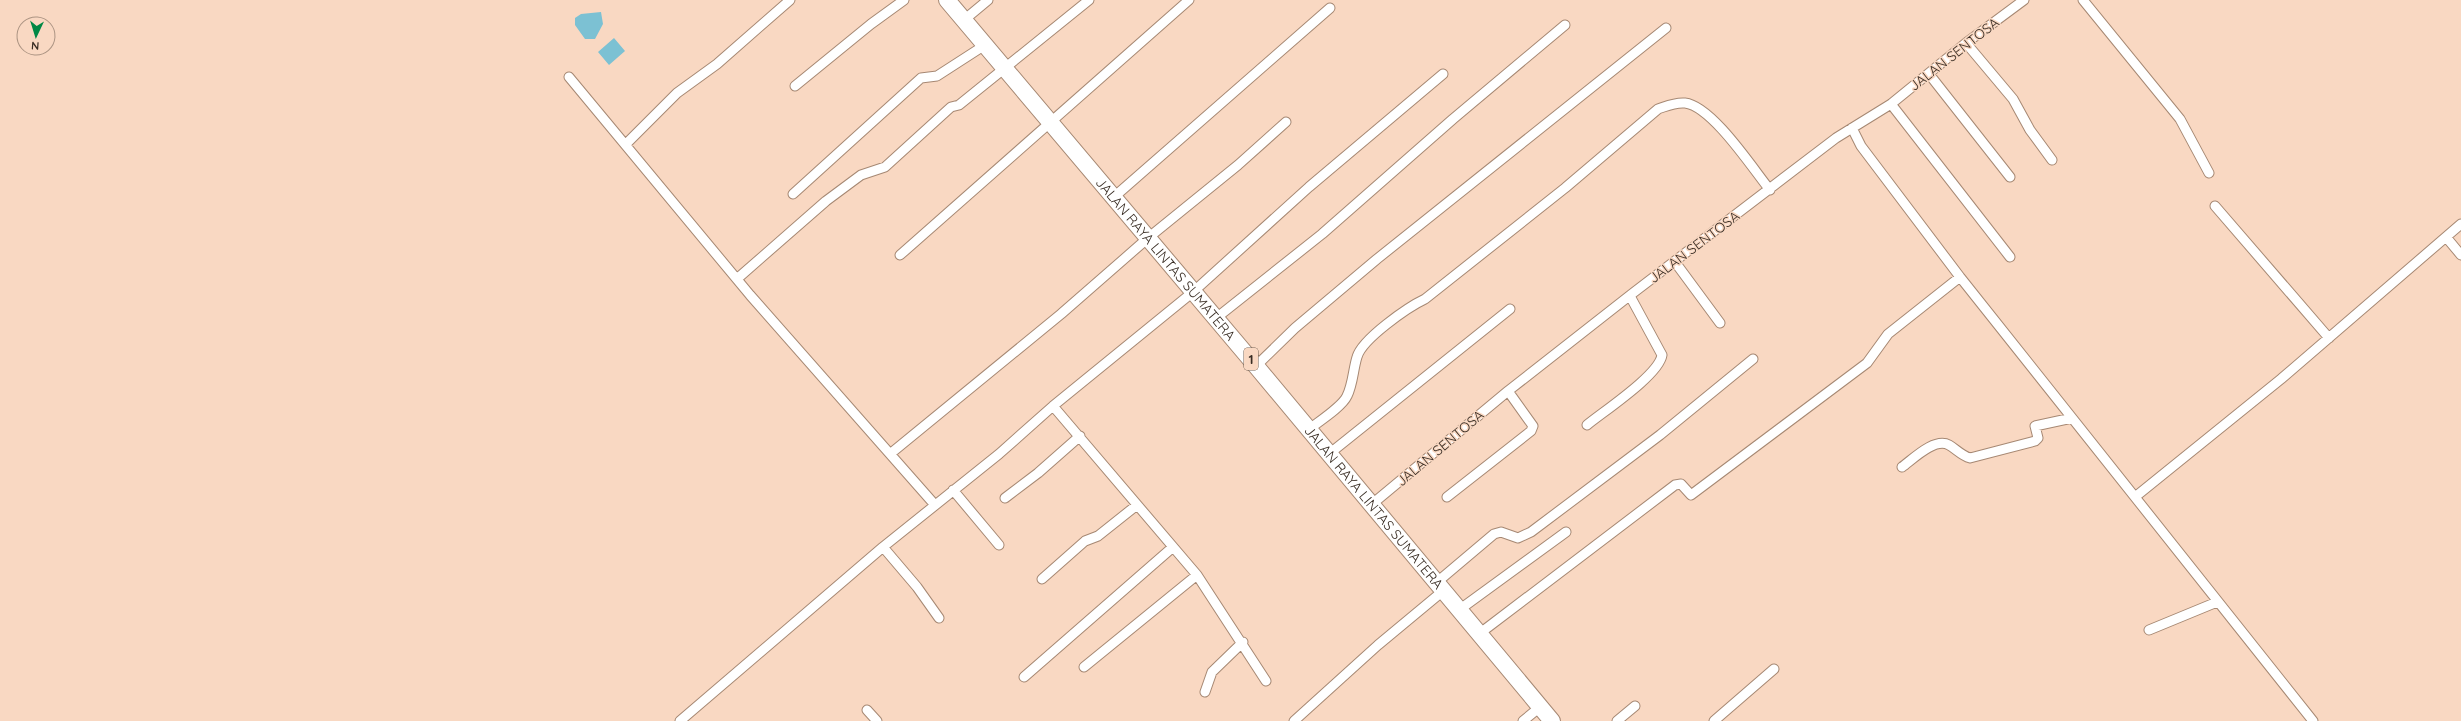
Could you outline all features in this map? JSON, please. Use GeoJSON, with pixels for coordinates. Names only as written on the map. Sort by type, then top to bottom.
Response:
{"type":"FeatureCollection","features":[{"type":"Feature","properties":{"kind":"highway","name":"JALAN RAYA LINTAS SUMATERA"},"geometry":{"type":"LineString","coordinates":[[947,0],[1256,366],[1552,721]]}},
{"type":"Feature","properties":{"kind":"street"},"geometry":{"type":"LineString","coordinates":[[626,144],[677,93],[717,64],[790,0]]}},
{"type":"Feature","properties":{"kind":"street"},"geometry":{"type":"LineString","coordinates":[[795,86],[904,0]]}},
{"type":"Feature","properties":{"kind":"street"},"geometry":{"type":"LineString","coordinates":[[964,20],[988,0]]}},
{"type":"Feature","properties":{"kind":"street"},"geometry":{"type":"LineString","coordinates":[[738,278],[826,201],[861,174],[885,167],[951,107],[959,104],[1089,0]]}},
{"type":"Feature","properties":{"kind":"street"},"geometry":{"type":"LineString","coordinates":[[900,255],[1050,121],[1189,0]]}},
{"type":"Feature","properties":{"kind":"street","name":"JALAN SENTOSA"},"geometry":{"type":"LineString","coordinates":[[1371,505],[1508,391],[1630,296],[1852,128],[1891,104],[1966,43],[2024,0]]}},
{"type":"Feature","properties":{"kind":"street"},"geometry":{"type":"LineString","coordinates":[[2083,0],[2180,119],[2209,173]]}},
{"type":"Feature","properties":{"kind":"street"},"geometry":{"type":"LineString","coordinates":[[1114,197],[1193,130],[1196,123],[1330,8]]}},
{"type":"Feature","properties":{"kind":"street"},"geometry":{"type":"LineString","coordinates":[[1216,319],[1322,234],[1564,25]]}},
{"type":"Feature","properties":{"kind":"street"},"geometry":{"type":"LineString","coordinates":[[1256,366],[1295,328],[1377,259],[1666,28]]}},
{"type":"Feature","properties":{"kind":"street"},"geometry":{"type":"LineString","coordinates":[[1966,43],[2013,99],[2030,130],[2052,160]]}},
{"type":"Feature","properties":{"kind":"street"},"geometry":{"type":"LineString","coordinates":[[793,194],[921,78],[937,76],[985,45]]}},
{"type":"Feature","properties":{"kind":"street"},"geometry":{"type":"LineString","coordinates":[[680,721],[883,546],[954,490],[1053,406],[1193,292],[1309,187],[1444,74]]}},
{"type":"Feature","properties":{"kind":"street"},"geometry":{"type":"LineString","coordinates":[[1929,74],[2010,176]]}},
{"type":"Feature","properties":{"kind":"street"},"geometry":{"type":"LineString","coordinates":[[569,77],[738,278],[750,295],[935,505]]}},
{"type":"Feature","properties":{"kind":"street"},"geometry":{"type":"LineString","coordinates":[[1308,430],[1347,397],[1354,373],[1356,358],[1359,351],[1370,340],[1405,309],[1425,299],[1559,192],[1658,109],[1674,103],[1686,103],[1702,111],[1713,120],[1740,150],[1770,190]]}},
{"type":"Feature","properties":{"kind":"street"},"geometry":{"type":"LineString","coordinates":[[1891,104],[2010,257]]}},
{"type":"Feature","properties":{"kind":"street"},"geometry":{"type":"LineString","coordinates":[[890,454],[1061,314],[1148,238],[1238,165],[1286,122]]}},
{"type":"Feature","properties":{"kind":"street"},"geometry":{"type":"LineString","coordinates":[[1852,128],[1860,146],[1960,277],[2313,721]]}},
{"type":"Feature","properties":{"kind":"street"},"geometry":{"type":"LineString","coordinates":[[2215,206],[2329,338]]}},
{"type":"Feature","properties":{"kind":"street"},"geometry":{"type":"LineString","coordinates":[[2135,497],[2329,338],[2461,224]]}},
{"type":"Feature","properties":{"kind":"street"},"geometry":{"type":"LineString","coordinates":[[2446,237],[2461,256]]}},
{"type":"Feature","properties":{"kind":"street"},"geometry":{"type":"LineString","coordinates":[[1675,262],[1720,323]]}},
{"type":"Feature","properties":{"kind":"street"},"geometry":{"type":"LineString","coordinates":[[1479,634],[1676,485],[1681,484],[1691,495],[1753,450],[1867,363],[1888,334],[1960,277]]}},
{"type":"Feature","properties":{"kind":"street"},"geometry":{"type":"LineString","coordinates":[[1587,425],[1645,378],[1661,362],[1662,355],[1630,296]]}},
{"type":"Feature","properties":{"kind":"street"},"geometry":{"type":"LineString","coordinates":[[1329,454],[1510,309]]}},
{"type":"Feature","properties":{"kind":"street"},"geometry":{"type":"LineString","coordinates":[[1294,721],[1378,645],[1494,534],[1500,532],[1518,538],[1531,532],[1660,435],[1753,359]]}},
{"type":"Feature","properties":{"kind":"street"},"geometry":{"type":"LineString","coordinates":[[1447,497],[1531,431],[1533,426],[1528,416],[1508,391]]}},
{"type":"Feature","properties":{"kind":"street"},"geometry":{"type":"LineString","coordinates":[[1053,406],[1197,575],[1243,642],[1266,681]]}},
{"type":"Feature","properties":{"kind":"street"},"geometry":{"type":"LineString","coordinates":[[1902,467],[1926,449],[1941,443],[1947,444],[1970,458],[2036,441],[2038,438],[2035,426],[2072,418]]}},
{"type":"Feature","properties":{"kind":"street"},"geometry":{"type":"LineString","coordinates":[[1005,498],[1038,474],[1080,436]]}},
{"type":"Feature","properties":{"kind":"street"},"geometry":{"type":"LineString","coordinates":[[954,490],[999,545]]}},
{"type":"Feature","properties":{"kind":"street"},"geometry":{"type":"LineString","coordinates":[[1042,579],[1085,541],[1098,536],[1137,505]]}},
{"type":"Feature","properties":{"kind":"street"},"geometry":{"type":"LineString","coordinates":[[1459,610],[1566,532]]}},
{"type":"Feature","properties":{"kind":"street"},"geometry":{"type":"LineString","coordinates":[[883,546],[917,587],[939,618]]}},
{"type":"Feature","properties":{"kind":"street"},"geometry":{"type":"LineString","coordinates":[[1024,677],[1173,546]]}},
{"type":"Feature","properties":{"kind":"street"},"geometry":{"type":"LineString","coordinates":[[1084,667],[1197,575]]}},
{"type":"Feature","properties":{"kind":"street"},"geometry":{"type":"LineString","coordinates":[[2150,630],[2217,602]]}},
{"type":"Feature","properties":{"kind":"street"},"geometry":{"type":"LineString","coordinates":[[1205,692],[1212,672],[1243,642]]}},
{"type":"Feature","properties":{"kind":"street"},"geometry":{"type":"LineString","coordinates":[[1714,721],[1774,670]]}},
{"type":"Feature","properties":{"kind":"street"},"geometry":{"type":"LineString","coordinates":[[1617,721],[1635,706]]}},
{"type":"Feature","properties":{"kind":"street"},"geometry":{"type":"LineString","coordinates":[[1523,721],[1540,707]]}},
{"type":"Feature","properties":{"kind":"street"},"geometry":{"type":"LineString","coordinates":[[867,710],[877,721]]}},
{"type":"Feature","properties":{"kind":"water"},"geometry":{"type":"Polygon","coordinates":[[[601,12],[603,24],[595,39],[585,39],[575,25],[575,18],[581,14],[601,12]]]}},
{"type":"Feature","properties":{"kind":"water"},"geometry":{"type":"Polygon","coordinates":[[[614,38],[625,51],[609,65],[598,52],[614,38]]]}}]}
